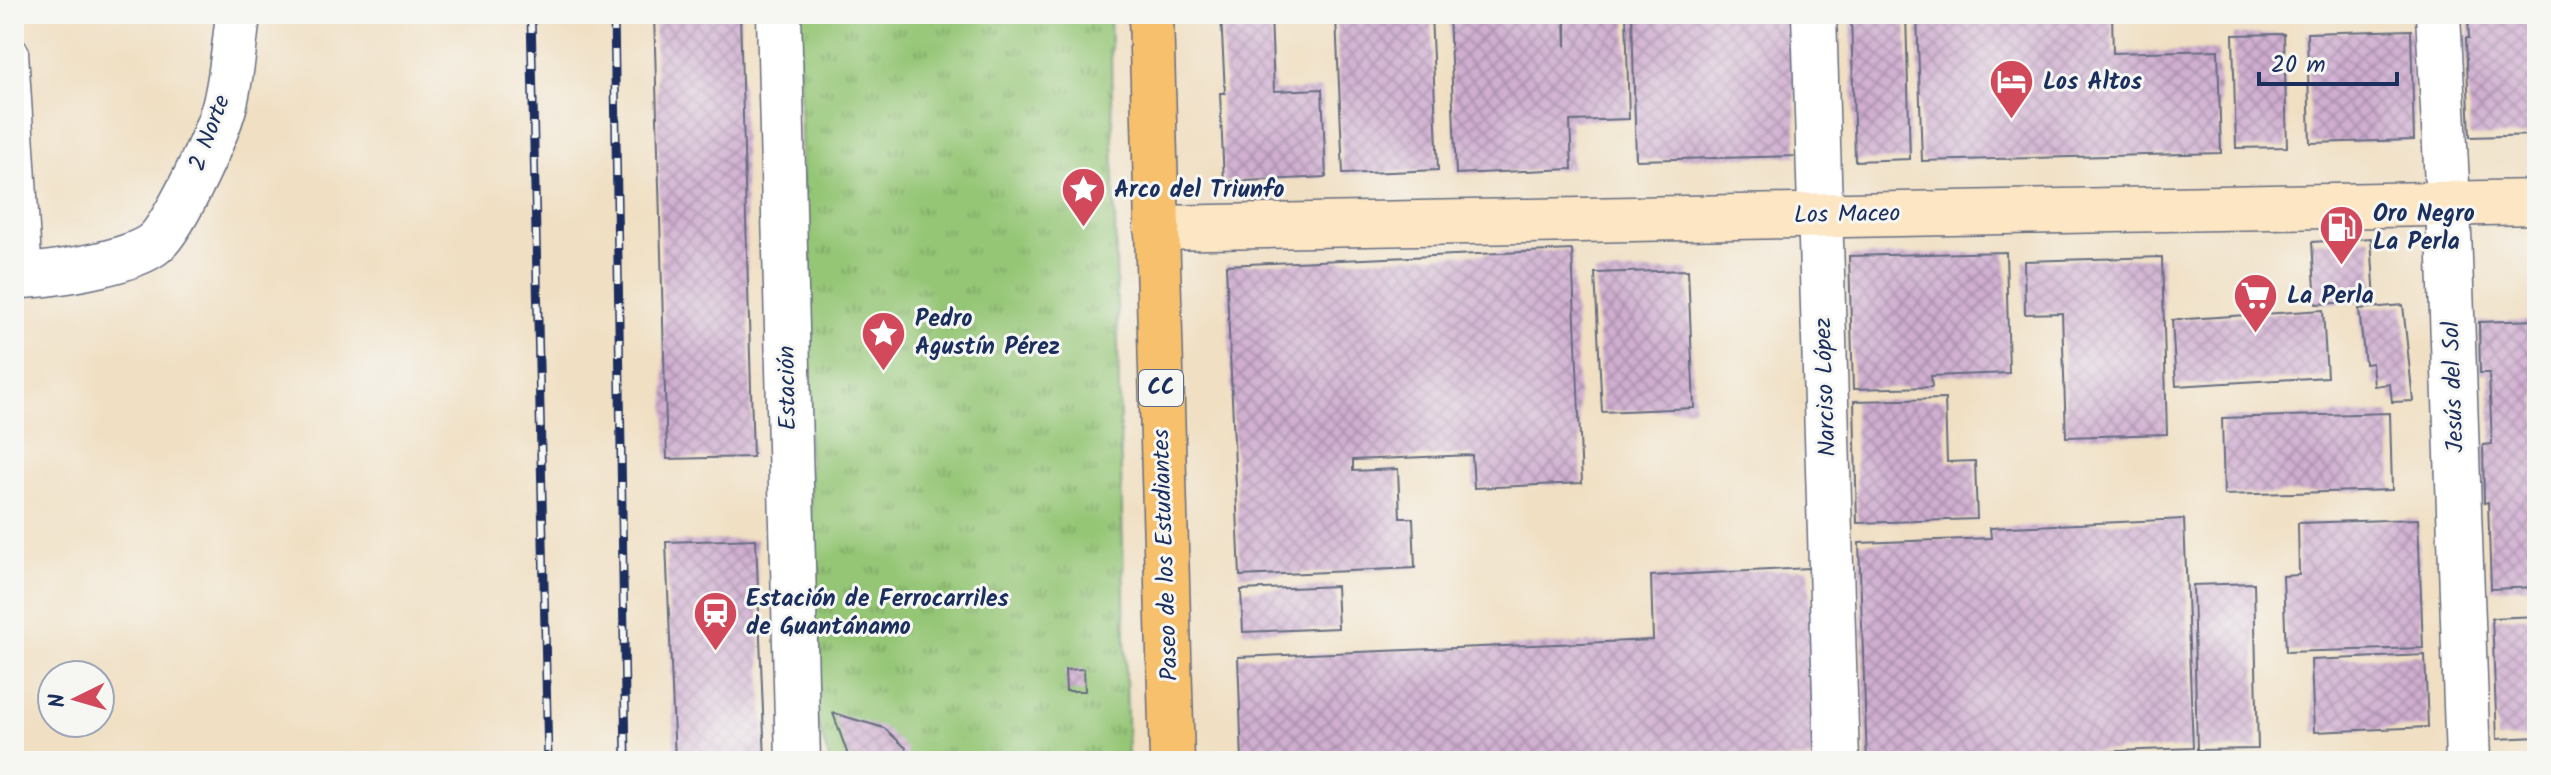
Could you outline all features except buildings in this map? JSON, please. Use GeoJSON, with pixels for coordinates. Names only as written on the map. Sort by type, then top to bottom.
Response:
{"type":"FeatureCollection","features":[{"type":"Feature","properties":{"kind":"main road","name":"Paseo de los Estudiantes"},"geometry":{"type":"LineString","coordinates":[[1151,14],[1172,761]]}},
{"type":"Feature","properties":{"kind":"street","name":"2 Norte"},"geometry":{"type":"LineString","coordinates":[[21,276],[111,263],[156,243],[187,195],[226,102],[238,14]]}},
{"type":"Feature","properties":{"kind":"street","name":"Estación"},"geometry":{"type":"LineString","coordinates":[[779,14],[798,761]]}},
{"type":"Feature","properties":{"kind":"street","name":"Narciso López"},"geometry":{"type":"LineString","coordinates":[[1814,14],[1837,761]]}},
{"type":"Feature","properties":{"kind":"street","name":"Jesús del Sol"},"geometry":{"type":"LineString","coordinates":[[2438,14],[2448,203],[2468,761]]}},
{"type":"Feature","properties":{"kind":"street","name":"Los Maceo"},"geometry":{"type":"LineString","coordinates":[[1156,228],[2537,202]]}},
{"type":"Feature","properties":{"kind":"lane"},"geometry":{"type":"LineString","coordinates":[[14,52],[21,276]]}},
{"type":"Feature","properties":{"kind":"green space"},"geometry":{"type":"Polygon","coordinates":[[[798,14],[1110,14],[1128,761],[829,759],[816,718],[798,14]]]}},
{"type":"Feature","properties":{"kind":"railway"},"geometry":{"type":"LineString","coordinates":[[531,14],[548,761]]}},
{"type":"Feature","properties":{"kind":"railway"},"geometry":{"type":"LineString","coordinates":[[614,14],[626,761]]}},
{"type":"Feature","properties":{"kind":"place","name":"Los Altos"},"geometry":{"type":"Point","coordinates":[2012,121]}},
{"type":"Feature","properties":{"kind":"place","name":"Arco del Triunfo"},"geometry":{"type":"Point","coordinates":[1083,229]}},
{"type":"Feature","properties":{"kind":"place","name":"Oro Negro La Perla"},"geometry":{"type":"Point","coordinates":[2342,267]}},
{"type":"Feature","properties":{"kind":"place","name":"La Perla"},"geometry":{"type":"Point","coordinates":[2256,335]}},
{"type":"Feature","properties":{"kind":"place","name":"Pedro Agustín Pérez"},"geometry":{"type":"Point","coordinates":[884,372]}},
{"type":"Feature","properties":{"kind":"place","name":"Estación de Ferrocarriles de Guantánamo"},"geometry":{"type":"Point","coordinates":[715,652]}}]}
